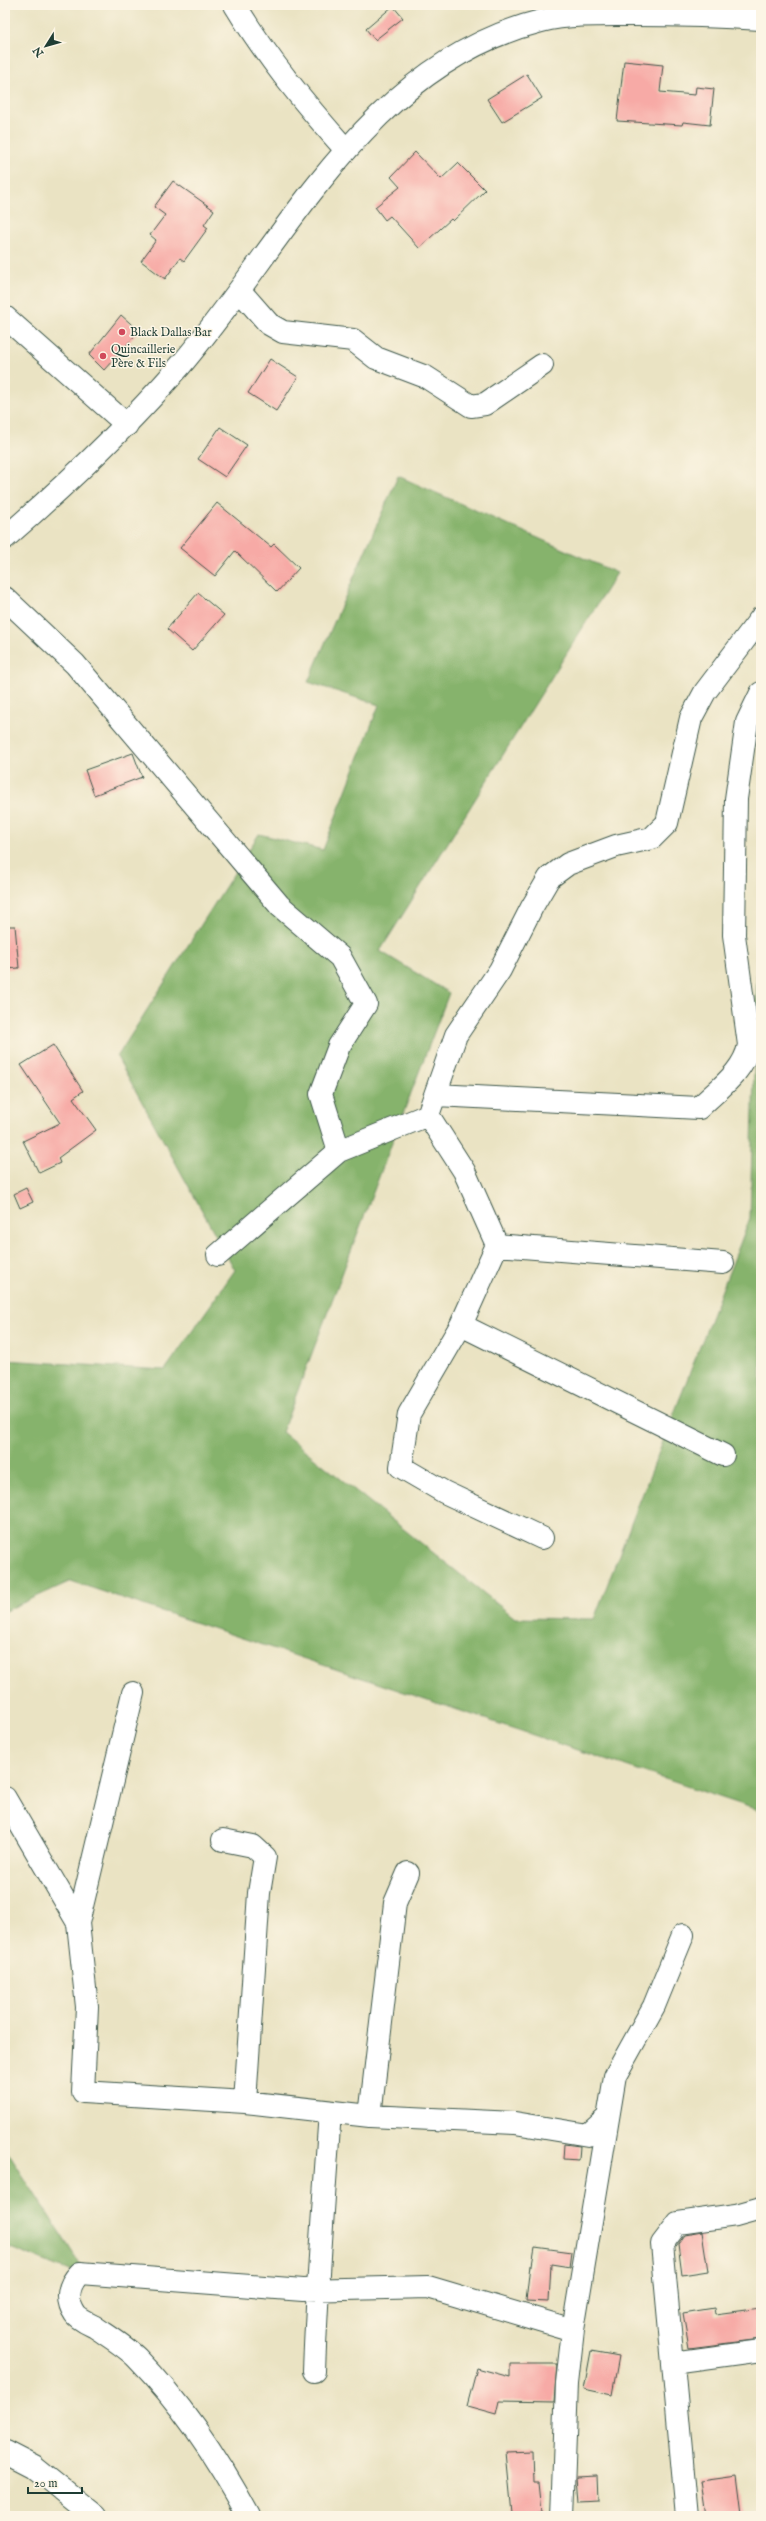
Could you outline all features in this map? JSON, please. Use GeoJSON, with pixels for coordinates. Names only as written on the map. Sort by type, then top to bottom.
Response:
{"type":"FeatureCollection","features":[{"type":"Feature","properties":{"kind":"street"},"geometry":{"type":"LineString","coordinates":[[235,5],[256,39],[290,87],[346,150]]}},
{"type":"Feature","properties":{"kind":"street"},"geometry":{"type":"LineString","coordinates":[[5,538],[65,485],[127,425],[180,365],[240,291],[296,209],[346,150],[386,109],[439,65],[489,38],[542,21],[598,14],[701,15],[761,19]]}},
{"type":"Feature","properties":{"kind":"street"},"geometry":{"type":"LineString","coordinates":[[240,291],[269,324],[283,332],[353,340],[376,358],[426,377],[471,406],[485,404],[542,365]]}},
{"type":"Feature","properties":{"kind":"street"},"geometry":{"type":"LineString","coordinates":[[5,317],[127,425]]}},
{"type":"Feature","properties":{"kind":"street"},"geometry":{"type":"LineString","coordinates":[[5,598],[75,664],[280,906],[340,957],[366,1004],[340,1046],[321,1094],[339,1151]]}},
{"type":"Feature","properties":{"kind":"street"},"geometry":{"type":"LineString","coordinates":[[218,1255],[339,1151],[428,1115],[456,1035],[500,970],[532,907],[549,878],[568,864],[616,846],[652,838],[667,824],[691,718],[705,692],[761,618]]}},
{"type":"Feature","properties":{"kind":"street"},"geometry":{"type":"LineString","coordinates":[[436,1094],[699,1108],[739,1069],[747,1058],[749,1045],[734,935],[736,799],[747,722],[761,694]]}},
{"type":"Feature","properties":{"kind":"street"},"geometry":{"type":"LineString","coordinates":[[428,1115],[464,1171],[497,1245],[461,1325],[409,1414],[401,1467],[444,1492],[542,1538]]}},
{"type":"Feature","properties":{"kind":"street"},"geometry":{"type":"LineString","coordinates":[[497,1245],[723,1263]]}},
{"type":"Feature","properties":{"kind":"street"},"geometry":{"type":"LineString","coordinates":[[461,1325],[723,1455]]}},
{"type":"Feature","properties":{"kind":"street"},"geometry":{"type":"LineString","coordinates":[[133,1693],[78,1923],[87,2007],[84,2092],[245,2102],[370,2116],[515,2123],[588,2135],[607,2118]]}},
{"type":"Feature","properties":{"kind":"street"},"geometry":{"type":"LineString","coordinates":[[5,1798],[78,1923]]}},
{"type":"Feature","properties":{"kind":"street"},"geometry":{"type":"LineString","coordinates":[[223,1840],[252,1846],[265,1857],[258,1893],[245,2102]]}},
{"type":"Feature","properties":{"kind":"street"},"geometry":{"type":"LineString","coordinates":[[370,2116],[395,1903],[408,1873]]}},
{"type":"Feature","properties":{"kind":"street"},"geometry":{"type":"LineString","coordinates":[[562,2516],[567,2383],[572,2330],[615,2076],[654,2006],[683,1935]]}},
{"type":"Feature","properties":{"kind":"street"},"geometry":{"type":"LineString","coordinates":[[314,2371],[316,2289],[321,2259],[330,2112]]}},
{"type":"Feature","properties":{"kind":"street"},"geometry":{"type":"LineString","coordinates":[[687,2516],[662,2244],[678,2223],[736,2215],[761,2208]]}},
{"type":"Feature","properties":{"kind":"street"},"geometry":{"type":"LineString","coordinates":[[249,2516],[231,2483],[195,2425],[185,2413],[136,2357],[75,2315],[69,2298],[71,2282],[80,2273],[135,2279],[316,2289],[428,2287],[572,2330]]}},
{"type":"Feature","properties":{"kind":"street"},"geometry":{"type":"LineString","coordinates":[[673,2363],[761,2351]]}},
{"type":"Feature","properties":{"kind":"street"},"geometry":{"type":"LineString","coordinates":[[5,2452],[34,2467],[94,2516]]}},
{"type":"Feature","properties":{"kind":"green space"},"geometry":{"type":"Polygon","coordinates":[[[398,476],[617,573],[380,951],[449,993],[282,1432],[515,1618],[594,1619],[750,1218],[758,925],[761,904],[761,1811],[71,1581],[5,1611],[5,1360],[165,1370],[235,1270],[117,1057],[259,834],[323,850],[379,705],[308,682],[398,476]]]}},
{"type":"Feature","properties":{"kind":"green space"},"geometry":{"type":"Polygon","coordinates":[[[5,2148],[89,2278],[5,2246],[5,2148]]]}},
{"type":"Feature","properties":{"kind":"building"},"geometry":{"type":"Polygon","coordinates":[[[393,6],[403,18],[375,40],[366,29],[393,6]]]}},
{"type":"Feature","properties":{"kind":"building"},"geometry":{"type":"Polygon","coordinates":[[[624,61],[663,65],[660,92],[695,95],[696,87],[714,89],[710,125],[683,122],[682,125],[617,121],[624,61]]]}},
{"type":"Feature","properties":{"kind":"building"},"geometry":{"type":"Polygon","coordinates":[[[527,74],[542,98],[502,122],[487,99],[527,74]]]}},
{"type":"Feature","properties":{"kind":"building"},"geometry":{"type":"Polygon","coordinates":[[[415,152],[441,179],[458,163],[485,190],[453,221],[451,219],[419,248],[390,216],[385,220],[375,207],[400,187],[391,177],[415,152]]]}},
{"type":"Feature","properties":{"kind":"building"},"geometry":{"type":"Polygon","coordinates":[[[173,181],[214,210],[204,225],[208,228],[184,261],[180,258],[165,279],[141,261],[156,240],[150,235],[165,215],[154,207],[173,181]]]}},
{"type":"Feature","properties":{"kind":"building"},"geometry":{"type":"Polygon","coordinates":[[[121,315],[139,331],[104,370],[89,355],[121,315]]]}},
{"type":"Feature","properties":{"kind":"building"},"geometry":{"type":"Polygon","coordinates":[[[270,359],[298,377],[276,411],[248,393],[270,359]]]}},
{"type":"Feature","properties":{"kind":"building"},"geometry":{"type":"Polygon","coordinates":[[[220,427],[247,445],[225,477],[198,459],[220,427]]]}},
{"type":"Feature","properties":{"kind":"building"},"geometry":{"type":"Polygon","coordinates":[[[217,503],[271,547],[274,544],[299,568],[277,592],[235,551],[215,576],[180,548],[217,503]]]}},
{"type":"Feature","properties":{"kind":"building"},"geometry":{"type":"Polygon","coordinates":[[[198,593],[224,615],[192,651],[167,629],[198,593]]]}},
{"type":"Feature","properties":{"kind":"building"},"geometry":{"type":"Polygon","coordinates":[[[133,753],[142,777],[94,795],[85,770],[133,753]]]}},
{"type":"Feature","properties":{"kind":"building"},"geometry":{"type":"Polygon","coordinates":[[[5,926],[15,926],[19,968],[5,969],[5,926]]]}},
{"type":"Feature","properties":{"kind":"building"},"geometry":{"type":"Polygon","coordinates":[[[53,1045],[83,1091],[73,1098],[96,1130],[58,1158],[60,1163],[39,1173],[23,1141],[60,1123],[21,1065],[53,1045]]]}},
{"type":"Feature","properties":{"kind":"building"},"geometry":{"type":"Polygon","coordinates":[[[26,1188],[33,1202],[20,1208],[14,1194],[26,1188]]]}},
{"type":"Feature","properties":{"kind":"building"},"geometry":{"type":"Polygon","coordinates":[[[564,2144],[580,2146],[579,2160],[563,2159],[564,2144]]]}},
{"type":"Feature","properties":{"kind":"building"},"geometry":{"type":"Polygon","coordinates":[[[702,2232],[708,2271],[682,2275],[678,2244],[685,2235],[702,2232]]]}},
{"type":"Feature","properties":{"kind":"building"},"geometry":{"type":"Polygon","coordinates":[[[535,2247],[572,2252],[570,2267],[551,2264],[549,2302],[526,2301],[530,2265],[532,2265],[535,2247]]]}},
{"type":"Feature","properties":{"kind":"building"},"geometry":{"type":"Polygon","coordinates":[[[714,2308],[715,2314],[761,2308],[761,2339],[689,2348],[683,2313],[714,2308]]]}},
{"type":"Feature","properties":{"kind":"building"},"geometry":{"type":"Polygon","coordinates":[[[591,2351],[619,2356],[612,2395],[584,2389],[591,2351]]]}},
{"type":"Feature","properties":{"kind":"building"},"geometry":{"type":"Polygon","coordinates":[[[510,2364],[557,2364],[554,2402],[499,2401],[496,2414],[467,2406],[477,2368],[510,2377],[510,2364]]]}},
{"type":"Feature","properties":{"kind":"building"},"geometry":{"type":"Polygon","coordinates":[[[533,2451],[534,2483],[539,2483],[542,2511],[512,2514],[506,2452],[533,2451]]]}},
{"type":"Feature","properties":{"kind":"building"},"geometry":{"type":"Polygon","coordinates":[[[597,2476],[598,2500],[578,2501],[576,2477],[597,2476]]]}},
{"type":"Feature","properties":{"kind":"building"},"geometry":{"type":"Polygon","coordinates":[[[737,2476],[742,2516],[706,2516],[701,2481],[737,2476]]]}},
{"type":"Feature","properties":{"kind":"place","name":"Black Dallas Bar"},"geometry":{"type":"Point","coordinates":[122,332]}},
{"type":"Feature","properties":{"kind":"place","name":"Quincaillerie Père & Fils"},"geometry":{"type":"Point","coordinates":[103,356]}}]}
